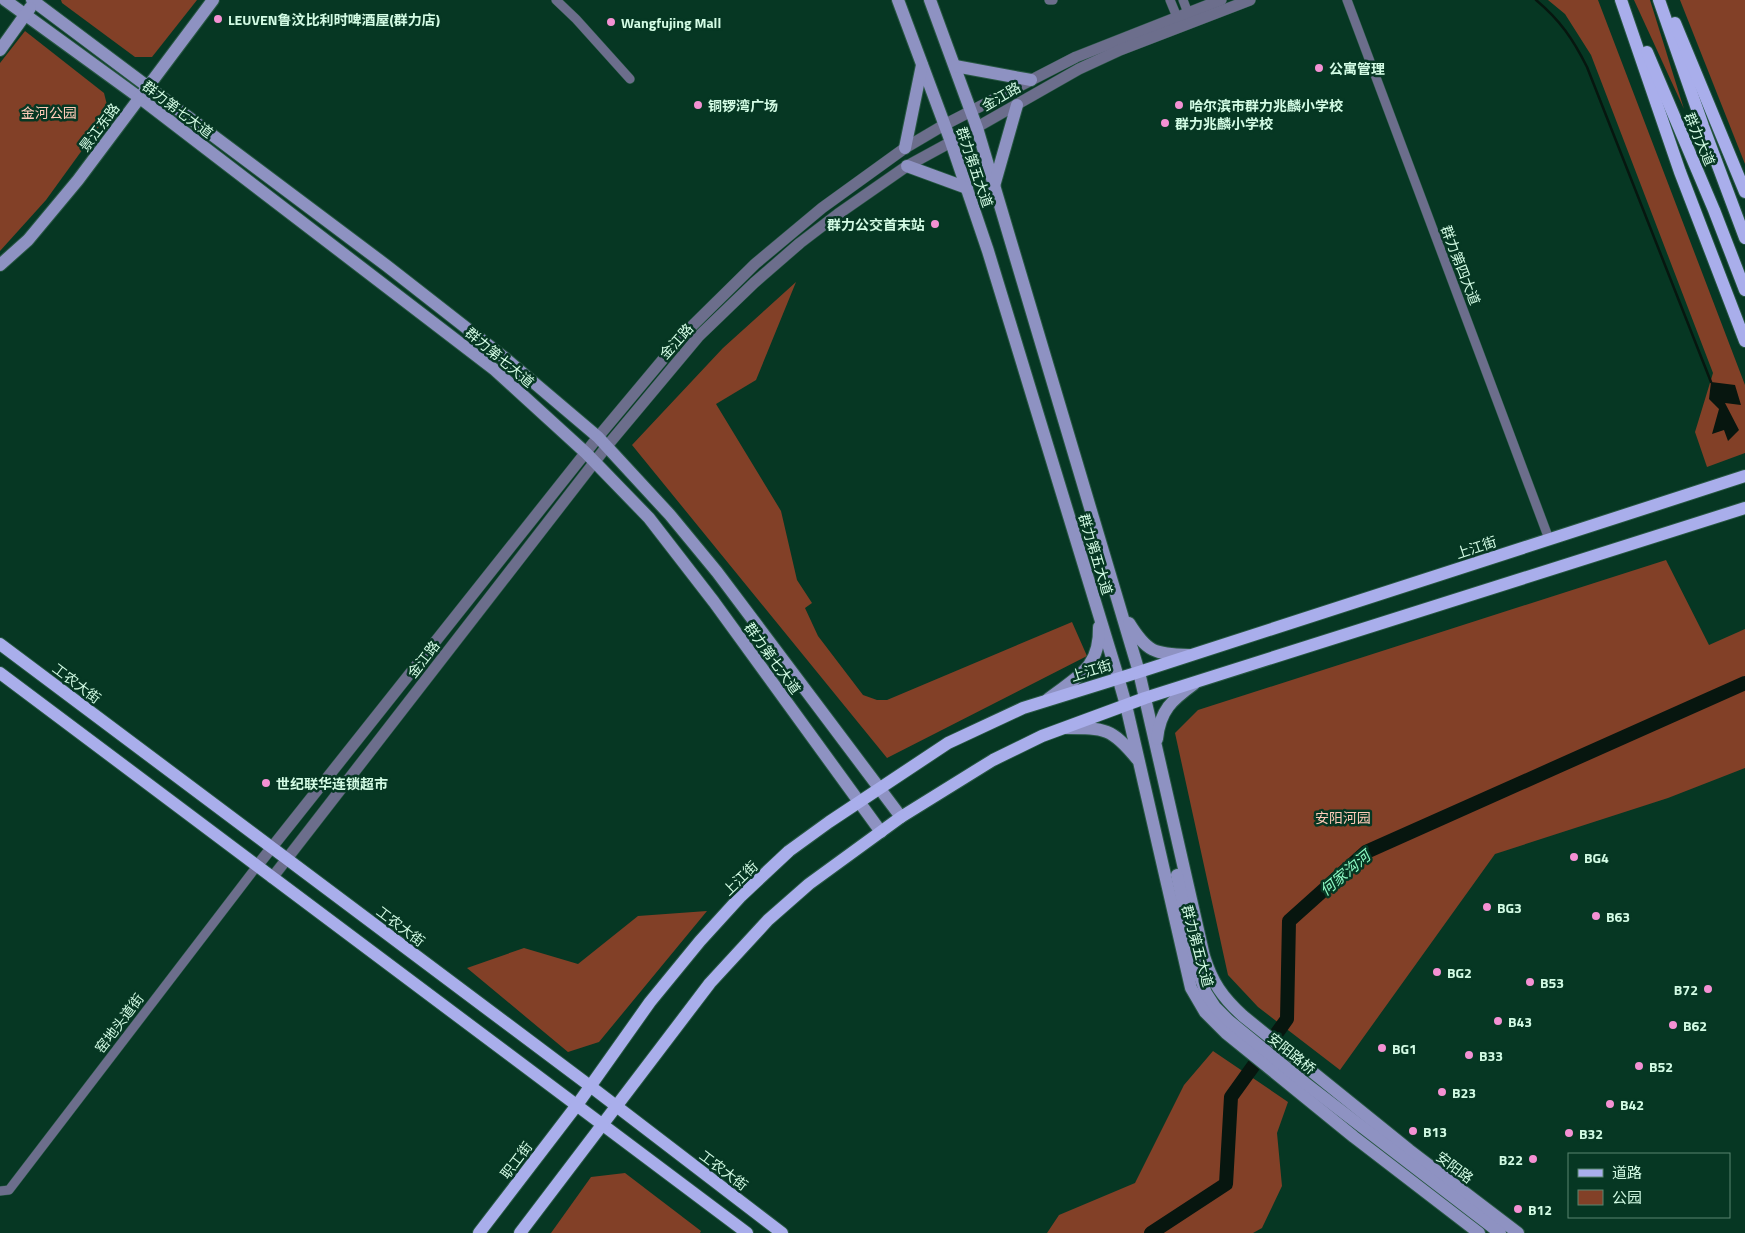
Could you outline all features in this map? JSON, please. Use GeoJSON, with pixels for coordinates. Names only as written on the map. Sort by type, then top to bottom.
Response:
{"type":"FeatureCollection","features":[{"type":"Feature","properties":{"kind":"main road","name":"群力第七大道"},"geometry":{"type":"LineString","coordinates":[[5,0],[140,98],[495,370],[586,452],[650,518],[714,602],[881,832]]}},
{"type":"Feature","properties":{"kind":"main road","name":"景江东路"},"geometry":{"type":"LineString","coordinates":[[0,265],[34,232],[78,180],[213,0]]}},
{"type":"Feature","properties":{"kind":"main road","name":"群力第五大道"},"geometry":{"type":"LineString","coordinates":[[898,0],[951,142],[988,251],[1118,677],[1189,980],[1195,996],[1205,1012],[1226,1033],[1354,1137],[1479,1233]]}},
{"type":"Feature","properties":{"kind":"main road","name":"群力第五大道"},"geometry":{"type":"LineString","coordinates":[[930,0],[977,128],[1122,612],[1157,747],[1204,956],[1222,995],[1243,1016],[1306,1066]]}},
{"type":"Feature","properties":{"kind":"main road"},"geometry":{"type":"LineString","coordinates":[[1621,0],[1680,172],[1745,341]]}},
{"type":"Feature","properties":{"kind":"main road","name":"群力大道"},"geometry":{"type":"LineString","coordinates":[[1626,0],[1714,210],[1745,290]]}},
{"type":"Feature","properties":{"kind":"main road","name":"群力大道"},"geometry":{"type":"LineString","coordinates":[[1659,0],[1745,238]]}},
{"type":"Feature","properties":{"kind":"main road"},"geometry":{"type":"LineString","coordinates":[[1666,0],[1745,192]]}},
{"type":"Feature","properties":{"kind":"main road","name":"群力第七大道"},"geometry":{"type":"LineString","coordinates":[[34,1],[387,266],[499,353],[602,442],[670,515],[717,572],[901,817]]}},
{"type":"Feature","properties":{"kind":"main road"},"geometry":{"type":"LineString","coordinates":[[0,50],[34,1]]}},
{"type":"Feature","properties":{"kind":"main road"},"geometry":{"type":"LineString","coordinates":[[905,148],[922,64]]}},
{"type":"Feature","properties":{"kind":"main road"},"geometry":{"type":"LineString","coordinates":[[955,66],[1031,80]]}},
{"type":"Feature","properties":{"kind":"main road"},"geometry":{"type":"LineString","coordinates":[[994,186],[1017,105]]}},
{"type":"Feature","properties":{"kind":"main road"},"geometry":{"type":"LineString","coordinates":[[907,166],[967,188]]}},
{"type":"Feature","properties":{"kind":"main road","name":"上江街"},"geometry":{"type":"LineString","coordinates":[[577,1105],[650,1002],[700,941],[741,896],[789,851],[879,788],[948,743],[1000,718],[1048,699],[1139,672],[1745,476]]}},
{"type":"Feature","properties":{"kind":"main road"},"geometry":{"type":"LineString","coordinates":[[520,1233],[604,1125],[710,983],[768,920],[809,884],[901,817],[993,760],[1042,736],[1145,698],[1745,508]]}},
{"type":"Feature","properties":{"kind":"main road"},"geometry":{"type":"LineString","coordinates":[[1122,612],[1136,635],[1153,651],[1190,655]]}},
{"type":"Feature","properties":{"kind":"main road"},"geometry":{"type":"LineString","coordinates":[[1048,699],[1090,666],[1096,655],[1099,641],[1099,614]]}},
{"type":"Feature","properties":{"kind":"main road","name":"工农大街"},"geometry":{"type":"LineString","coordinates":[[0,644],[590,1086],[782,1233]]}},
{"type":"Feature","properties":{"kind":"main road"},"geometry":{"type":"LineString","coordinates":[[0,673],[746,1233]]}},
{"type":"Feature","properties":{"kind":"main road"},"geometry":{"type":"LineString","coordinates":[[1157,747],[1158,729],[1163,712],[1175,698],[1196,682]]}},
{"type":"Feature","properties":{"kind":"main road"},"geometry":{"type":"LineString","coordinates":[[1064,728],[1091,728],[1111,732],[1125,744],[1139,762]]}},
{"type":"Feature","properties":{"kind":"main road","name":"安阳路桥"},"geometry":{"type":"LineString","coordinates":[[1164,778],[1167,827],[1197,969],[1206,993],[1215,1007],[1229,1021],[1305,1083],[1500,1233]]}},
{"type":"Feature","properties":{"kind":"main road","name":"安阳路"},"geometry":{"type":"LineString","coordinates":[[1306,1066],[1409,1150],[1518,1233]]}},
{"type":"Feature","properties":{"kind":"main road","name":"职工街"},"geometry":{"type":"LineString","coordinates":[[479,1233],[577,1105]]}},
{"type":"Feature","properties":{"kind":"street"},"geometry":{"type":"LineString","coordinates":[[556,0],[576,19],[630,80]]}},
{"type":"Feature","properties":{"kind":"street"},"geometry":{"type":"LineString","coordinates":[[1049,0],[1054,0]]}},
{"type":"Feature","properties":{"kind":"street"},"geometry":{"type":"LineString","coordinates":[[1170,0],[1182,15]]}},
{"type":"Feature","properties":{"kind":"street"},"geometry":{"type":"LineString","coordinates":[[1182,15],[1183,0]]}},
{"type":"Feature","properties":{"kind":"street","name":"金江路"},"geometry":{"type":"LineString","coordinates":[[272,878],[596,462],[602,442],[685,333],[755,264],[822,208],[905,148],[944,124],[1076,57],[1222,0]]}},
{"type":"Feature","properties":{"kind":"street","name":"金江路"},"geometry":{"type":"LineString","coordinates":[[257,866],[586,452],[602,442],[699,336],[754,283],[823,226],[907,166],[1079,69],[1112,54],[1250,0]]}},
{"type":"Feature","properties":{"kind":"street","name":"群力第四大道"},"geometry":{"type":"LineString","coordinates":[[1347,0],[1549,539]]}},
{"type":"Feature","properties":{"kind":"street","name":"窑地头道街"},"geometry":{"type":"LineString","coordinates":[[0,1191],[9,1190],[257,866]]}},
{"type":"Feature","properties":{"kind":"green space"},"geometry":{"type":"Polygon","coordinates":[[[61,0],[197,0],[152,57],[135,57],[62,3],[61,0]]]}},
{"type":"Feature","properties":{"kind":"green space"},"geometry":{"type":"Polygon","coordinates":[[[1548,0],[1598,0],[1745,385],[1745,453],[1707,467],[1695,432],[1713,373],[1591,55],[1565,14],[1548,0]]]}},
{"type":"Feature","properties":{"kind":"green space"},"geometry":{"type":"Polygon","coordinates":[[[1634,0],[1650,0],[1684,109],[1634,0]]]}},
{"type":"Feature","properties":{"kind":"green space"},"geometry":{"type":"Polygon","coordinates":[[[1680,0],[1745,0],[1745,164],[1680,0]]]}},
{"type":"Feature","properties":{"kind":"green space","name":"金河公园"},"geometry":{"type":"Polygon","coordinates":[[[25,31],[104,93],[109,113],[46,200],[0,251],[0,63],[25,31]]]}},
{"type":"Feature","properties":{"kind":"green space"},"geometry":{"type":"Polygon","coordinates":[[[796,282],[756,380],[716,404],[781,511],[797,580],[812,603],[805,608],[818,636],[863,695],[877,700],[887,700],[1072,622],[1087,656],[887,758],[632,445],[723,348],[796,282]]]}},
{"type":"Feature","properties":{"kind":"green space","name":"安阳河园"},"geometry":{"type":"Polygon","coordinates":[[[1666,560],[1709,645],[1745,629],[1745,768],[1668,798],[1495,854],[1340,1070],[1258,1007],[1228,975],[1175,733],[1198,710],[1666,560]]]}},
{"type":"Feature","properties":{"kind":"green space"},"geometry":{"type":"Polygon","coordinates":[[[707,911],[599,1042],[568,1052],[467,968],[524,948],[578,964],[638,916],[707,911]]]}},
{"type":"Feature","properties":{"kind":"green space"},"geometry":{"type":"Polygon","coordinates":[[[1213,1051],[1288,1102],[1277,1133],[1282,1186],[1262,1228],[1253,1233],[1047,1233],[1059,1215],[1135,1183],[1184,1085],[1213,1051]]]}},
{"type":"Feature","properties":{"kind":"green space"},"geometry":{"type":"Polygon","coordinates":[[[625,1173],[701,1231],[700,1233],[551,1233],[591,1177],[625,1173]]]}},
{"type":"Feature","properties":{"kind":"shaded area"},"geometry":{"type":"Polygon","coordinates":[[[1711,382],[1735,385],[1741,405],[1725,403],[1739,430],[1728,441],[1724,430],[1712,434],[1719,409],[1709,399],[1711,382]]]}},
{"type":"Feature","properties":{"kind":"waterway"},"geometry":{"type":"LineString","coordinates":[[1536,0],[1565,30],[1587,67],[1711,382]]}},
{"type":"Feature","properties":{"kind":"waterway","name":"何家沟河"},"geometry":{"type":"LineString","coordinates":[[1151,1233],[1226,1184],[1231,1097],[1287,1019],[1289,921],[1366,852],[1745,683]]}},
{"type":"Feature","properties":{"kind":"place","name":"LEUVEN鲁汶比利时啤酒屋(群力店)"},"geometry":{"type":"Point","coordinates":[218,19]}},
{"type":"Feature","properties":{"kind":"place","name":"Wangfujing Mall"},"geometry":{"type":"Point","coordinates":[611,22]}},
{"type":"Feature","properties":{"kind":"place","name":"公寓管理"},"geometry":{"type":"Point","coordinates":[1319,68]}},
{"type":"Feature","properties":{"kind":"place","name":"铜锣湾广场"},"geometry":{"type":"Point","coordinates":[698,105]}},
{"type":"Feature","properties":{"kind":"place","name":"哈尔滨市群力兆麟小学校"},"geometry":{"type":"Point","coordinates":[1179,105]}},
{"type":"Feature","properties":{"kind":"place","name":"群力兆麟小学校"},"geometry":{"type":"Point","coordinates":[1165,123]}},
{"type":"Feature","properties":{"kind":"place","name":"群力公交首末站"},"geometry":{"type":"Point","coordinates":[935,224]}},
{"type":"Feature","properties":{"kind":"place","name":"世纪联华连锁超市"},"geometry":{"type":"Point","coordinates":[266,783]}},
{"type":"Feature","properties":{"kind":"place","name":"BG4"},"geometry":{"type":"Point","coordinates":[1574,857]}},
{"type":"Feature","properties":{"kind":"place","name":"BG3"},"geometry":{"type":"Point","coordinates":[1487,907]}},
{"type":"Feature","properties":{"kind":"place","name":"B63"},"geometry":{"type":"Point","coordinates":[1596,916]}},
{"type":"Feature","properties":{"kind":"place","name":"BG2"},"geometry":{"type":"Point","coordinates":[1437,972]}},
{"type":"Feature","properties":{"kind":"place","name":"B53"},"geometry":{"type":"Point","coordinates":[1530,982]}},
{"type":"Feature","properties":{"kind":"place","name":"B72"},"geometry":{"type":"Point","coordinates":[1708,989]}},
{"type":"Feature","properties":{"kind":"place","name":"B43"},"geometry":{"type":"Point","coordinates":[1498,1021]}},
{"type":"Feature","properties":{"kind":"place","name":"B62"},"geometry":{"type":"Point","coordinates":[1673,1025]}},
{"type":"Feature","properties":{"kind":"place","name":"BG1"},"geometry":{"type":"Point","coordinates":[1382,1048]}},
{"type":"Feature","properties":{"kind":"place","name":"B33"},"geometry":{"type":"Point","coordinates":[1469,1055]}},
{"type":"Feature","properties":{"kind":"place","name":"B52"},"geometry":{"type":"Point","coordinates":[1639,1066]}},
{"type":"Feature","properties":{"kind":"place","name":"B23"},"geometry":{"type":"Point","coordinates":[1442,1092]}},
{"type":"Feature","properties":{"kind":"place","name":"B42"},"geometry":{"type":"Point","coordinates":[1610,1104]}},
{"type":"Feature","properties":{"kind":"place","name":"B13"},"geometry":{"type":"Point","coordinates":[1413,1131]}},
{"type":"Feature","properties":{"kind":"place","name":"B32"},"geometry":{"type":"Point","coordinates":[1569,1133]}},
{"type":"Feature","properties":{"kind":"place","name":"B22"},"geometry":{"type":"Point","coordinates":[1533,1159]}},
{"type":"Feature","properties":{"kind":"place","name":"B12"},"geometry":{"type":"Point","coordinates":[1518,1209]}}]}
